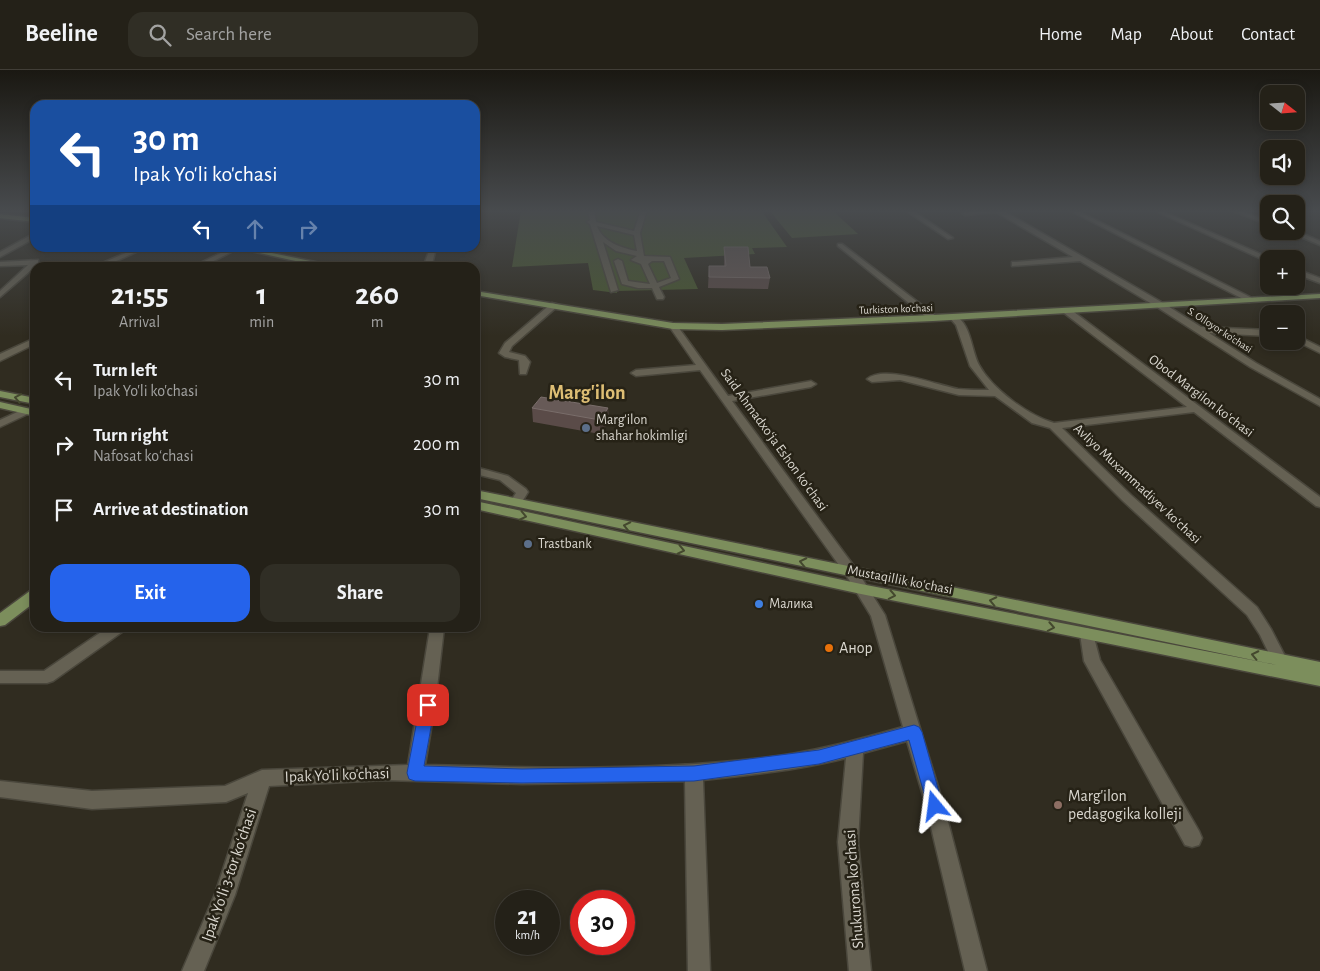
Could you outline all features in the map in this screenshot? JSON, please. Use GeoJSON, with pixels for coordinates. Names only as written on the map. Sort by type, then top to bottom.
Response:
{"type":"FeatureCollection","features":[{"type":"Feature","properties":{"kind":"main road"},"geometry":{"type":"LineString","coordinates":[[260,252],[311,262]]}},
{"type":"Feature","properties":{"kind":"main road","name":"Turkiston ko’chasi"},"geometry":{"type":"LineString","coordinates":[[480,294],[555,305],[628,320],[673,326],[722,327],[953,317],[1320,296]]}},
{"type":"Feature","properties":{"kind":"main road"},"geometry":{"type":"LineString","coordinates":[[0,394],[30,400]]}},
{"type":"Feature","properties":{"kind":"main road"},"geometry":{"type":"LineString","coordinates":[[0,405],[30,412]]}},
{"type":"Feature","properties":{"kind":"main road","name":"Mustaqillik koʻchasi"},"geometry":{"type":"LineString","coordinates":[[480,504],[516,502],[1320,668]]}},
{"type":"Feature","properties":{"kind":"main road","name":"Mustaqillik koʻchasi"},"geometry":{"type":"LineString","coordinates":[[480,505],[861,589],[1320,680]]}},
{"type":"Feature","properties":{"kind":"main road"},"geometry":{"type":"LineString","coordinates":[[0,621],[30,599]]}},
{"type":"Feature","properties":{"kind":"street"},"geometry":{"type":"LineString","coordinates":[[108,262],[132,252]]}},
{"type":"Feature","properties":{"kind":"street"},"geometry":{"type":"LineString","coordinates":[[205,262],[226,252]]}},
{"type":"Feature","properties":{"kind":"street"},"geometry":{"type":"LineString","coordinates":[[602,252],[614,290]]}},
{"type":"Feature","properties":{"kind":"street"},"geometry":{"type":"LineString","coordinates":[[623,252],[642,259]]}},
{"type":"Feature","properties":{"kind":"street"},"geometry":{"type":"LineString","coordinates":[[641,252],[642,259],[660,297]]}},
{"type":"Feature","properties":{"kind":"street"},"geometry":{"type":"LineString","coordinates":[[849,252],[933,318]]}},
{"type":"Feature","properties":{"kind":"street","name":"S. Olloyor ko'chasi"},"geometry":{"type":"LineString","coordinates":[[1069,252],[1160,305],[1253,365],[1320,403]]}},
{"type":"Feature","properties":{"kind":"street"},"geometry":{"type":"LineString","coordinates":[[1156,252],[1252,300]]}},
{"type":"Feature","properties":{"kind":"street"},"geometry":{"type":"LineString","coordinates":[[605,262],[642,259],[667,259],[675,279],[663,285],[655,286],[625,282],[618,261]]}},
{"type":"Feature","properties":{"kind":"street"},"geometry":{"type":"LineString","coordinates":[[1015,264],[1081,259]]}},
{"type":"Feature","properties":{"kind":"street"},"geometry":{"type":"LineString","coordinates":[[0,264],[30,262]]}},
{"type":"Feature","properties":{"kind":"street"},"geometry":{"type":"LineString","coordinates":[[0,295],[30,267]]}},
{"type":"Feature","properties":{"kind":"street"},"geometry":{"type":"LineString","coordinates":[[1305,275],[1320,281]]}},
{"type":"Feature","properties":{"kind":"street"},"geometry":{"type":"LineString","coordinates":[[524,372],[525,362],[522,358],[508,356],[504,353],[508,346],[555,305]]}},
{"type":"Feature","properties":{"kind":"street","name":"Obod Margilon koʻchasi"},"geometry":{"type":"LineString","coordinates":[[1067,311],[1320,503]]}},
{"type":"Feature","properties":{"kind":"street","name":"Avliyo Muxammadiyev koʻchasi"},"geometry":{"type":"LineString","coordinates":[[953,317],[960,324],[975,366],[997,393],[1036,421],[1054,426],[1127,498],[1252,611],[1266,633],[1279,660]]}},
{"type":"Feature","properties":{"kind":"street","name":"Said Ahmadxoʻja Eshon koʻchasi"},"geometry":{"type":"LineString","coordinates":[[673,326],[851,572],[878,616],[935,806],[976,971]]}},
{"type":"Feature","properties":{"kind":"street"},"geometry":{"type":"LineString","coordinates":[[1199,330],[1260,333]]}},
{"type":"Feature","properties":{"kind":"street"},"geometry":{"type":"LineString","coordinates":[[1305,342],[1320,350]]}},
{"type":"Feature","properties":{"kind":"street"},"geometry":{"type":"LineString","coordinates":[[0,358],[30,343]]}},
{"type":"Feature","properties":{"kind":"street"},"geometry":{"type":"LineString","coordinates":[[636,373],[704,367]]}},
{"type":"Feature","properties":{"kind":"street"},"geometry":{"type":"LineString","coordinates":[[872,379],[900,377],[959,392],[997,393]]}},
{"type":"Feature","properties":{"kind":"street"},"geometry":{"type":"LineString","coordinates":[[726,399],[811,384]]}},
{"type":"Feature","properties":{"kind":"street"},"geometry":{"type":"LineString","coordinates":[[1054,426],[1196,409]]}},
{"type":"Feature","properties":{"kind":"street"},"geometry":{"type":"LineString","coordinates":[[0,424],[30,412]]}},
{"type":"Feature","properties":{"kind":"street"},"geometry":{"type":"LineString","coordinates":[[480,471],[504,478],[522,492],[516,502]]}},
{"type":"Feature","properties":{"kind":"street"},"geometry":{"type":"LineString","coordinates":[[0,677],[47,677],[111,632]]}},
{"type":"Feature","properties":{"kind":"street"},"geometry":{"type":"LineString","coordinates":[[415,773],[428,705],[437,632]]}},
{"type":"Feature","properties":{"kind":"street"},"geometry":{"type":"LineString","coordinates":[[1088,634],[1092,661],[1192,838]]}},
{"type":"Feature","properties":{"kind":"street","name":"Ipak Yo'li ko'chasi"},"geometry":{"type":"LineString","coordinates":[[0,789],[92,800],[226,794],[262,778],[385,772],[522,776],[694,774],[764,766],[819,757],[914,732]]}},
{"type":"Feature","properties":{"kind":"street","name":"Shukurona koʻchasi"},"geometry":{"type":"LineString","coordinates":[[855,748],[848,842],[860,971]]}},
{"type":"Feature","properties":{"kind":"street"},"geometry":{"type":"LineString","coordinates":[[694,774],[699,971]]}},
{"type":"Feature","properties":{"kind":"street","name":"Ipak Yoʻli 3-tor koʻchasi"},"geometry":{"type":"LineString","coordinates":[[193,971],[225,895],[262,778]]}},
{"type":"Feature","properties":{"kind":"green space"},"geometry":{"type":"Polygon","coordinates":[[[514,252],[754,252],[755,254],[684,258],[698,289],[617,291],[617,293],[593,290],[588,263],[512,267],[514,252]]]}},
{"type":"Feature","properties":{"kind":"building"},"geometry":{"type":"Polygon","coordinates":[[[725,252],[749,252],[750,267],[767,267],[770,278],[709,277],[709,266],[726,266],[725,252]]]}},
{"type":"Feature","properties":{"kind":"building"},"geometry":{"type":"Polygon","coordinates":[[[541,397],[608,408],[600,420],[532,408],[541,397]]]}},
{"type":"Feature","properties":{"kind":"place","name":"Marg'ilon shahar hokimligi"},"geometry":{"type":"Point","coordinates":[586,428]}},
{"type":"Feature","properties":{"kind":"place","name":"Trastbank"},"geometry":{"type":"Point","coordinates":[528,544]}},
{"type":"Feature","properties":{"kind":"place","name":"Малика"},"geometry":{"type":"Point","coordinates":[759,604]}},
{"type":"Feature","properties":{"kind":"place","name":"Анор"},"geometry":{"type":"Point","coordinates":[829,648]}},
{"type":"Feature","properties":{"kind":"place","name":"Marg'ilon pedagogika kolleji"},"geometry":{"type":"Point","coordinates":[1058,805]}},
{"type":"Feature","properties":{"kind":"district","name":"Marg'ilon"},"geometry":{"type":"Point","coordinates":[587,393]}},
{"type":"Feature","properties":{"kind":"route"},"geometry":{"type":"LineString","coordinates":[[428,705],[415,773],[522,776],[694,774],[764,766],[819,757],[914,732],[935,806]]}}]}
